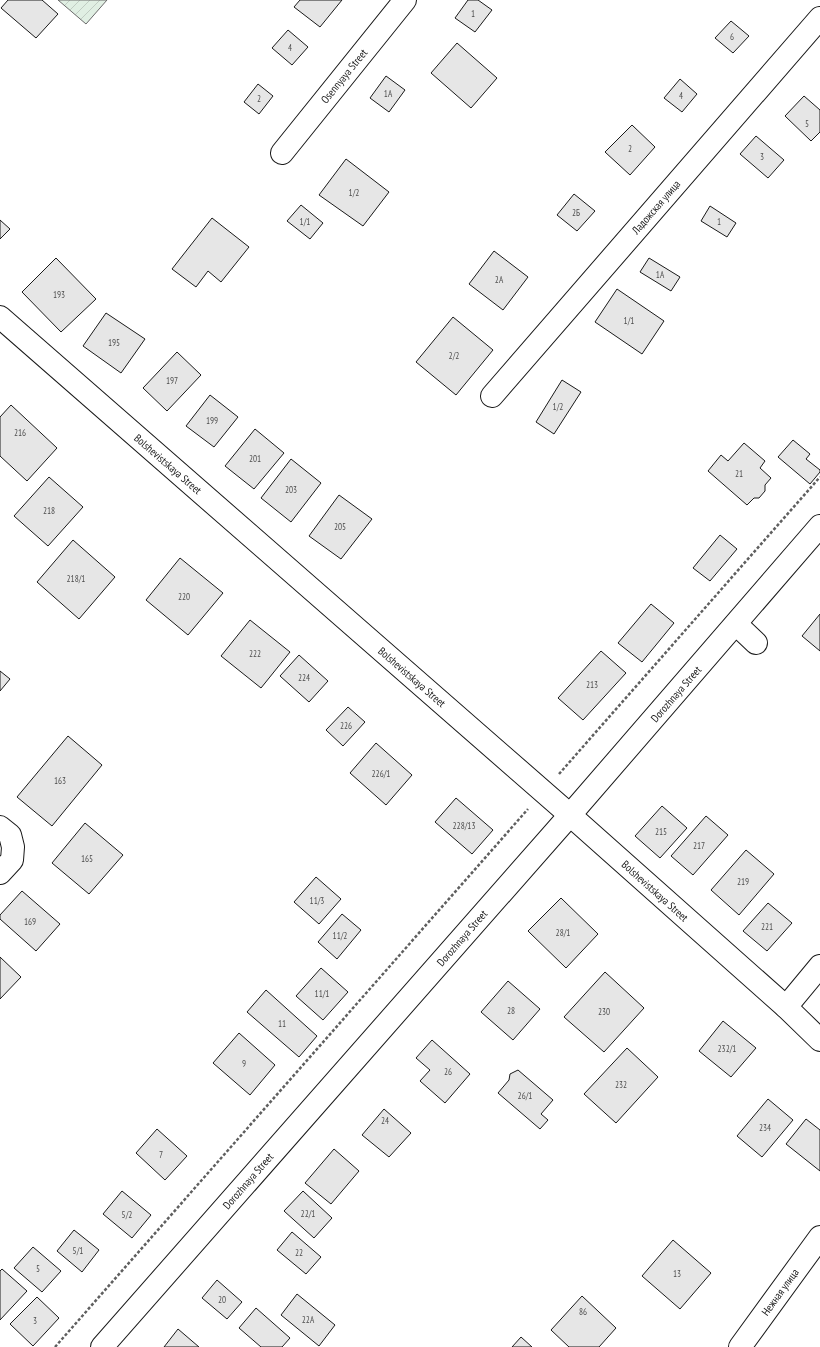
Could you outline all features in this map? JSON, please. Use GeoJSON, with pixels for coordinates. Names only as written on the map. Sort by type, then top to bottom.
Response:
{"type":"FeatureCollection","features":[{"type":"Feature","properties":{"kind":"street","name":"Osennyaya Street"},"geometry":{"type":"LineString","coordinates":[[282,153],[405,0]]}},
{"type":"Feature","properties":{"kind":"street","name":"Ладожская улица"},"geometry":{"type":"LineString","coordinates":[[492,396],[820,18]]}},
{"type":"Feature","properties":{"kind":"street","name":"Bolshevistskaya Street"},"geometry":{"type":"LineString","coordinates":[[0,317],[570,815],[786,1007],[820,1040]]}},
{"type":"Feature","properties":{"kind":"street","name":"Dorozhnaya Street"},"geometry":{"type":"LineString","coordinates":[[102,1347],[570,815],[820,526]]}},
{"type":"Feature","properties":{"kind":"street"},"geometry":{"type":"LineString","coordinates":[[736,624],[756,643]]}},
{"type":"Feature","properties":{"kind":"street"},"geometry":{"type":"LineString","coordinates":[[0,827],[10,835],[13,847],[12,860],[0,873]]}},
{"type":"Feature","properties":{"kind":"street"},"geometry":{"type":"LineString","coordinates":[[786,1007],[820,966]]}},
{"type":"Feature","properties":{"kind":"street","name":"Нежная улица"},"geometry":{"type":"LineString","coordinates":[[740,1347],[820,1237]]}},
{"type":"Feature","properties":{"kind":"path"},"geometry":{"type":"LineString","coordinates":[[55,1347],[820,477]]}},
{"type":"Feature","properties":{"kind":"green space"},"geometry":{"type":"Polygon","coordinates":[[[58,0],[107,0],[86,24],[58,0]]]}},
{"type":"Feature","properties":{"kind":"building"},"geometry":{"type":"Polygon","coordinates":[[[8,0],[42,0],[58,14],[36,38],[1,8],[8,0]]]}},
{"type":"Feature","properties":{"kind":"building"},"geometry":{"type":"Polygon","coordinates":[[[300,0],[342,0],[320,27],[294,7],[300,0]]]}},
{"type":"Feature","properties":{"kind":"building"},"geometry":{"type":"Polygon","coordinates":[[[468,0],[478,0],[492,10],[475,32],[455,18],[468,0]]]}},
{"type":"Feature","properties":{"kind":"building"},"geometry":{"type":"Polygon","coordinates":[[[731,21],[749,36],[733,53],[715,38],[731,21]]]}},
{"type":"Feature","properties":{"kind":"building"},"geometry":{"type":"Polygon","coordinates":[[[288,30],[308,47],[292,65],[272,48],[288,30]]]}},
{"type":"Feature","properties":{"kind":"building"},"geometry":{"type":"Polygon","coordinates":[[[457,43],[497,78],[471,108],[431,73],[457,43]]]}},
{"type":"Feature","properties":{"kind":"building"},"geometry":{"type":"Polygon","coordinates":[[[386,76],[405,90],[389,112],[370,98],[386,76]]]}},
{"type":"Feature","properties":{"kind":"building"},"geometry":{"type":"Polygon","coordinates":[[[680,79],[697,94],[682,112],[664,98],[680,79]]]}},
{"type":"Feature","properties":{"kind":"building"},"geometry":{"type":"Polygon","coordinates":[[[258,84],[273,96],[259,114],[244,102],[258,84]]]}},
{"type":"Feature","properties":{"kind":"building"},"geometry":{"type":"Polygon","coordinates":[[[804,96],[820,110],[820,132],[811,141],[785,116],[804,96]]]}},
{"type":"Feature","properties":{"kind":"building"},"geometry":{"type":"Polygon","coordinates":[[[632,125],[655,147],[630,175],[605,152],[632,125]]]}},
{"type":"Feature","properties":{"kind":"building"},"geometry":{"type":"Polygon","coordinates":[[[756,136],[784,160],[768,178],[740,154],[756,136]]]}},
{"type":"Feature","properties":{"kind":"building"},"geometry":{"type":"Polygon","coordinates":[[[346,159],[389,192],[363,226],[319,195],[346,159]]]}},
{"type":"Feature","properties":{"kind":"building"},"geometry":{"type":"Polygon","coordinates":[[[574,194],[595,211],[577,231],[557,215],[574,194]]]}},
{"type":"Feature","properties":{"kind":"building"},"geometry":{"type":"Polygon","coordinates":[[[301,205],[323,223],[310,239],[287,221],[301,205]]]}},
{"type":"Feature","properties":{"kind":"building"},"geometry":{"type":"Polygon","coordinates":[[[710,206],[736,223],[727,237],[701,221],[710,206]]]}},
{"type":"Feature","properties":{"kind":"building"},"geometry":{"type":"Polygon","coordinates":[[[212,218],[249,247],[221,282],[208,271],[196,287],[172,269],[212,218]]]}},
{"type":"Feature","properties":{"kind":"building"},"geometry":{"type":"Polygon","coordinates":[[[0,220],[10,229],[0,239],[0,220]]]}},
{"type":"Feature","properties":{"kind":"building"},"geometry":{"type":"Polygon","coordinates":[[[494,251],[528,277],[503,310],[469,284],[494,251]]]}},
{"type":"Feature","properties":{"kind":"building"},"geometry":{"type":"Polygon","coordinates":[[[56,258],[96,299],[61,332],[22,292],[56,258]]]}},
{"type":"Feature","properties":{"kind":"building"},"geometry":{"type":"Polygon","coordinates":[[[649,258],[680,277],[671,291],[640,272],[649,258]]]}},
{"type":"Feature","properties":{"kind":"building"},"geometry":{"type":"Polygon","coordinates":[[[617,289],[664,321],[642,354],[595,322],[617,289]]]}},
{"type":"Feature","properties":{"kind":"building"},"geometry":{"type":"Polygon","coordinates":[[[106,313],[145,339],[121,373],[83,346],[106,313]]]}},
{"type":"Feature","properties":{"kind":"building"},"geometry":{"type":"Polygon","coordinates":[[[453,317],[493,350],[456,395],[416,362],[453,317]]]}},
{"type":"Feature","properties":{"kind":"building"},"geometry":{"type":"Polygon","coordinates":[[[177,352],[201,375],[167,411],[143,388],[177,352]]]}},
{"type":"Feature","properties":{"kind":"building"},"geometry":{"type":"Polygon","coordinates":[[[562,380],[581,392],[554,434],[536,422],[562,380]]]}},
{"type":"Feature","properties":{"kind":"building"},"geometry":{"type":"Polygon","coordinates":[[[210,395],[238,417],[214,447],[186,426],[210,395]]]}},
{"type":"Feature","properties":{"kind":"building"},"geometry":{"type":"Polygon","coordinates":[[[11,405],[57,448],[27,481],[0,456],[0,417],[11,405]]]}},
{"type":"Feature","properties":{"kind":"building"},"geometry":{"type":"Polygon","coordinates":[[[255,429],[284,453],[254,489],[225,466],[255,429]]]}},
{"type":"Feature","properties":{"kind":"building"},"geometry":{"type":"Polygon","coordinates":[[[793,440],[810,454],[806,459],[820,470],[810,484],[778,457],[793,440]]]}},
{"type":"Feature","properties":{"kind":"building"},"geometry":{"type":"Polygon","coordinates":[[[744,443],[765,461],[760,468],[771,478],[765,485],[765,491],[759,498],[754,498],[747,505],[708,471],[721,455],[728,461],[744,443]]]}},
{"type":"Feature","properties":{"kind":"building"},"geometry":{"type":"Polygon","coordinates":[[[291,459],[321,483],[291,522],[261,498],[291,459]]]}},
{"type":"Feature","properties":{"kind":"building"},"geometry":{"type":"Polygon","coordinates":[[[49,477],[83,507],[48,546],[14,516],[49,477]]]}},
{"type":"Feature","properties":{"kind":"building"},"geometry":{"type":"Polygon","coordinates":[[[339,495],[372,519],[341,559],[309,536],[339,495]]]}},
{"type":"Feature","properties":{"kind":"building"},"geometry":{"type":"Polygon","coordinates":[[[720,535],[737,549],[710,581],[693,568],[720,535]]]}},
{"type":"Feature","properties":{"kind":"building"},"geometry":{"type":"Polygon","coordinates":[[[73,540],[115,577],[79,619],[37,582],[73,540]]]}},
{"type":"Feature","properties":{"kind":"building"},"geometry":{"type":"Polygon","coordinates":[[[180,558],[223,593],[188,635],[146,600],[180,558]]]}},
{"type":"Feature","properties":{"kind":"building"},"geometry":{"type":"Polygon","coordinates":[[[651,604],[674,623],[642,662],[618,643],[651,604]]]}},
{"type":"Feature","properties":{"kind":"building"},"geometry":{"type":"Polygon","coordinates":[[[820,614],[820,651],[802,636],[820,614]]]}},
{"type":"Feature","properties":{"kind":"building"},"geometry":{"type":"Polygon","coordinates":[[[250,620],[290,652],[261,688],[221,656],[250,620]]]}},
{"type":"Feature","properties":{"kind":"building"},"geometry":{"type":"Polygon","coordinates":[[[601,651],[626,673],[583,720],[558,698],[601,651]]]}},
{"type":"Feature","properties":{"kind":"building"},"geometry":{"type":"Polygon","coordinates":[[[299,655],[328,681],[309,702],[280,676],[299,655]]]}},
{"type":"Feature","properties":{"kind":"building"},"geometry":{"type":"Polygon","coordinates":[[[0,671],[10,679],[0,691],[0,671]]]}},
{"type":"Feature","properties":{"kind":"building"},"geometry":{"type":"Polygon","coordinates":[[[348,707],[365,722],[343,746],[326,730],[348,707]]]}},
{"type":"Feature","properties":{"kind":"building"},"geometry":{"type":"Polygon","coordinates":[[[68,736],[102,765],[52,826],[17,797],[68,736]]]}},
{"type":"Feature","properties":{"kind":"building"},"geometry":{"type":"Polygon","coordinates":[[[376,743],[412,775],[386,805],[350,773],[376,743]]]}},
{"type":"Feature","properties":{"kind":"building"},"geometry":{"type":"Polygon","coordinates":[[[456,798],[493,830],[472,854],[435,822],[456,798]]]}},
{"type":"Feature","properties":{"kind":"building"},"geometry":{"type":"Polygon","coordinates":[[[662,806],[687,828],[660,858],[635,836],[662,806]]]}},
{"type":"Feature","properties":{"kind":"building"},"geometry":{"type":"Polygon","coordinates":[[[706,816],[728,835],[693,875],[671,856],[706,816]]]}},
{"type":"Feature","properties":{"kind":"building"},"geometry":{"type":"Polygon","coordinates":[[[85,823],[123,855],[89,894],[52,863],[85,823]]]}},
{"type":"Feature","properties":{"kind":"building"},"geometry":{"type":"Polygon","coordinates":[[[746,850],[774,874],[739,915],[711,890],[746,850]]]}},
{"type":"Feature","properties":{"kind":"building"},"geometry":{"type":"Polygon","coordinates":[[[316,877],[341,899],[319,924],[294,902],[316,877]]]}},
{"type":"Feature","properties":{"kind":"building"},"geometry":{"type":"Polygon","coordinates":[[[22,891],[60,924],[36,951],[0,919],[0,915],[22,891]]]}},
{"type":"Feature","properties":{"kind":"building"},"geometry":{"type":"Polygon","coordinates":[[[561,898],[598,934],[566,968],[528,931],[561,898]]]}},
{"type":"Feature","properties":{"kind":"building"},"geometry":{"type":"Polygon","coordinates":[[[768,903],[792,923],[767,951],[743,931],[768,903]]]}},
{"type":"Feature","properties":{"kind":"building"},"geometry":{"type":"Polygon","coordinates":[[[342,914],[361,930],[337,959],[318,942],[342,914]]]}},
{"type":"Feature","properties":{"kind":"building"},"geometry":{"type":"Polygon","coordinates":[[[0,957],[21,977],[0,999],[0,957]]]}},
{"type":"Feature","properties":{"kind":"building"},"geometry":{"type":"Polygon","coordinates":[[[321,968],[348,992],[323,1020],[296,996],[321,968]]]}},
{"type":"Feature","properties":{"kind":"building"},"geometry":{"type":"Polygon","coordinates":[[[605,972],[644,1008],[604,1052],[564,1017],[605,972]]]}},
{"type":"Feature","properties":{"kind":"building"},"geometry":{"type":"Polygon","coordinates":[[[508,981],[540,1009],[513,1040],[481,1012],[508,981]]]}},
{"type":"Feature","properties":{"kind":"building"},"geometry":{"type":"Polygon","coordinates":[[[266,990],[317,1036],[299,1057],[247,1012],[266,990]]]}},
{"type":"Feature","properties":{"kind":"building"},"geometry":{"type":"Polygon","coordinates":[[[723,1021],[756,1048],[731,1077],[699,1051],[723,1021]]]}},
{"type":"Feature","properties":{"kind":"building"},"geometry":{"type":"Polygon","coordinates":[[[239,1033],[275,1065],[250,1095],[213,1063],[239,1033]]]}},
{"type":"Feature","properties":{"kind":"building"},"geometry":{"type":"Polygon","coordinates":[[[432,1040],[470,1074],[445,1103],[420,1081],[430,1070],[416,1058],[432,1040]]]}},
{"type":"Feature","properties":{"kind":"building"},"geometry":{"type":"Polygon","coordinates":[[[627,1048],[658,1077],[616,1123],[584,1094],[627,1048]]]}},
{"type":"Feature","properties":{"kind":"building"},"geometry":{"type":"Polygon","coordinates":[[[518,1070],[553,1100],[541,1114],[548,1120],[540,1129],[498,1093],[509,1080],[510,1074],[518,1070]]]}},
{"type":"Feature","properties":{"kind":"building"},"geometry":{"type":"Polygon","coordinates":[[[768,1099],[793,1120],[762,1157],[737,1136],[768,1099]]]}},
{"type":"Feature","properties":{"kind":"building"},"geometry":{"type":"Polygon","coordinates":[[[384,1109],[411,1133],[389,1157],[362,1135],[384,1109]]]}},
{"type":"Feature","properties":{"kind":"building"},"geometry":{"type":"Polygon","coordinates":[[[806,1119],[820,1130],[820,1171],[786,1144],[806,1119]]]}},
{"type":"Feature","properties":{"kind":"building"},"geometry":{"type":"Polygon","coordinates":[[[157,1129],[187,1156],[165,1180],[136,1153],[157,1129]]]}},
{"type":"Feature","properties":{"kind":"building"},"geometry":{"type":"Polygon","coordinates":[[[334,1149],[359,1171],[331,1204],[305,1183],[334,1149]]]}},
{"type":"Feature","properties":{"kind":"building"},"geometry":{"type":"Polygon","coordinates":[[[122,1191],[151,1215],[132,1238],[103,1214],[122,1191]]]}},
{"type":"Feature","properties":{"kind":"building"},"geometry":{"type":"Polygon","coordinates":[[[303,1191],[332,1218],[314,1238],[284,1211],[303,1191]]]}},
{"type":"Feature","properties":{"kind":"building"},"geometry":{"type":"Polygon","coordinates":[[[74,1230],[99,1250],[82,1272],[57,1251],[74,1230]]]}},
{"type":"Feature","properties":{"kind":"building"},"geometry":{"type":"Polygon","coordinates":[[[292,1232],[321,1257],[306,1274],[277,1250],[292,1232]]]}},
{"type":"Feature","properties":{"kind":"building"},"geometry":{"type":"Polygon","coordinates":[[[673,1240],[711,1273],[680,1309],[642,1276],[673,1240]]]}},
{"type":"Feature","properties":{"kind":"building"},"geometry":{"type":"Polygon","coordinates":[[[33,1247],[61,1271],[42,1292],[14,1268],[33,1247]]]}},
{"type":"Feature","properties":{"kind":"building"},"geometry":{"type":"Polygon","coordinates":[[[2,1269],[27,1291],[0,1320],[0,1271],[2,1269]]]}},
{"type":"Feature","properties":{"kind":"building"},"geometry":{"type":"Polygon","coordinates":[[[217,1280],[242,1302],[227,1319],[202,1298],[217,1280]]]}},
{"type":"Feature","properties":{"kind":"building"},"geometry":{"type":"Polygon","coordinates":[[[297,1294],[335,1325],[319,1346],[281,1315],[297,1294]]]}},
{"type":"Feature","properties":{"kind":"building"},"geometry":{"type":"Polygon","coordinates":[[[582,1296],[616,1328],[599,1347],[569,1347],[551,1330],[582,1296]]]}},
{"type":"Feature","properties":{"kind":"building"},"geometry":{"type":"Polygon","coordinates":[[[37,1297],[59,1318],[33,1346],[10,1324],[37,1297]]]}},
{"type":"Feature","properties":{"kind":"building"},"geometry":{"type":"Polygon","coordinates":[[[256,1308],[290,1338],[282,1347],[261,1347],[239,1328],[256,1308]]]}},
{"type":"Feature","properties":{"kind":"building"},"geometry":{"type":"Polygon","coordinates":[[[178,1329],[199,1347],[164,1347],[178,1329]]]}},
{"type":"Feature","properties":{"kind":"building"},"geometry":{"type":"Polygon","coordinates":[[[521,1337],[532,1347],[512,1347],[521,1337]]]}}]}
